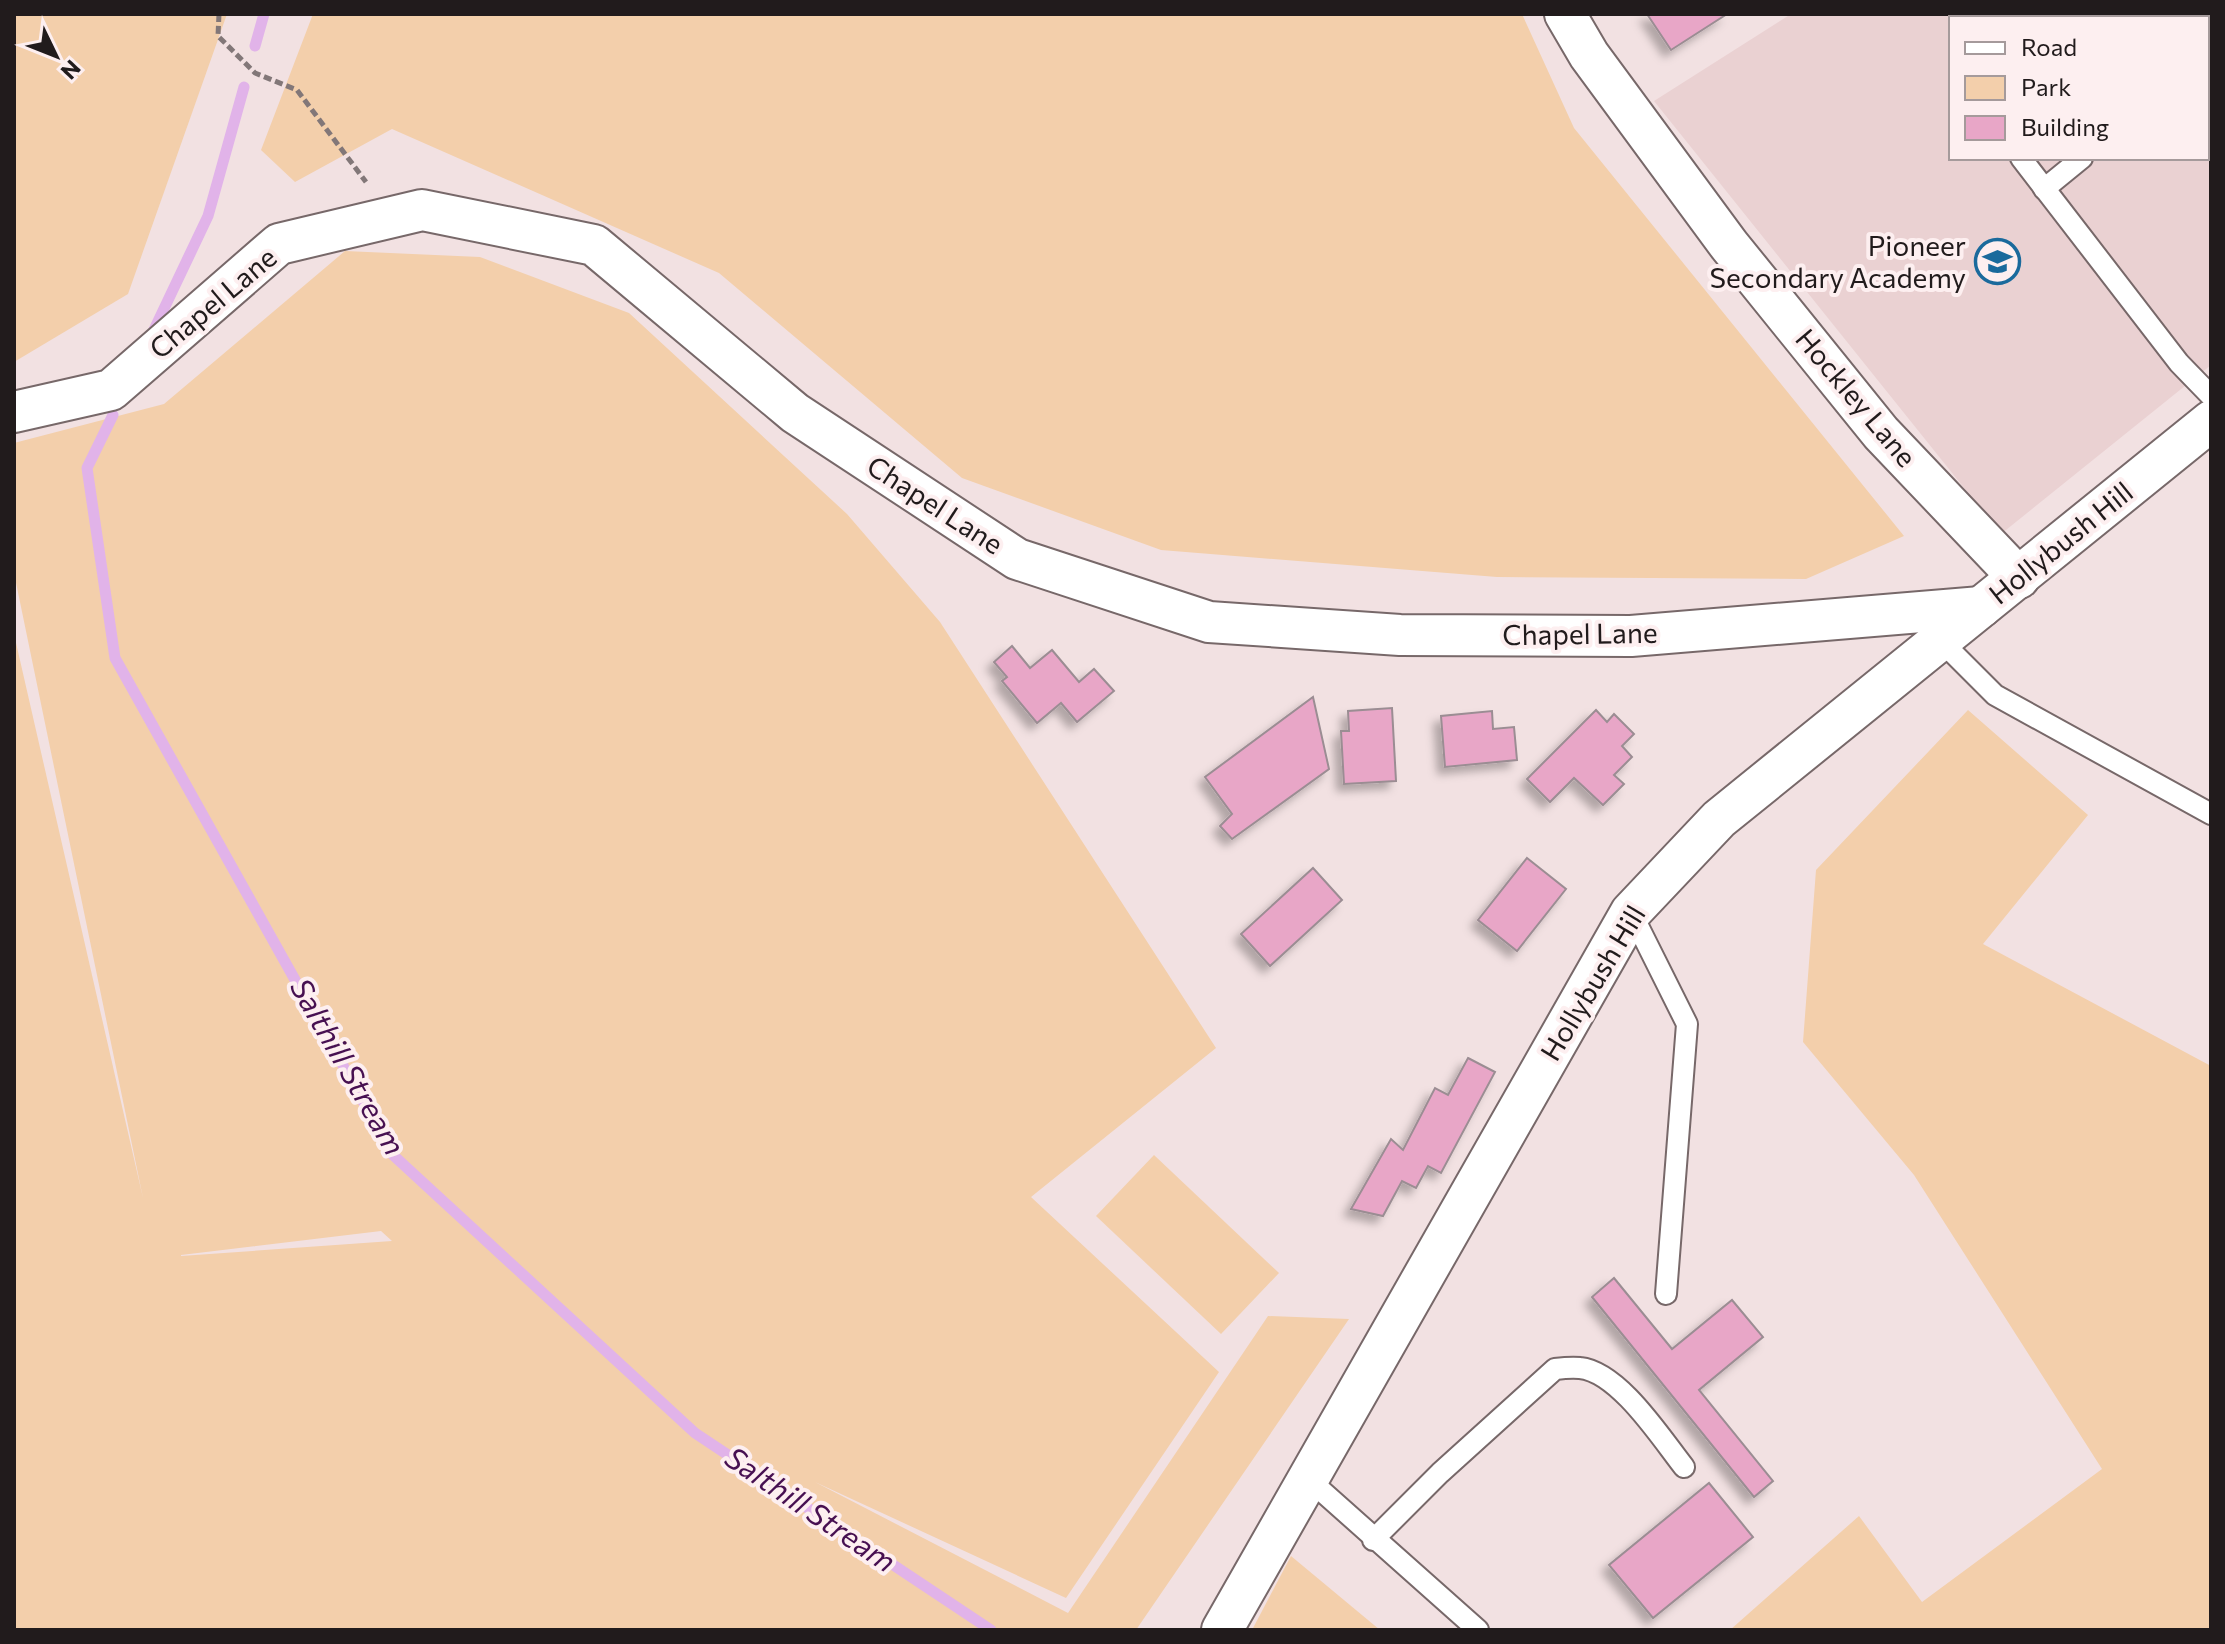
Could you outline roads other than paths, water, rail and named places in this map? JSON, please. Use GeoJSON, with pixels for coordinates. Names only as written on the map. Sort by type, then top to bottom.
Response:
{"type":"FeatureCollection","features":[{"type":"Feature","properties":{"kind":"street","name":"Hockley Lane"},"geometry":{"type":"LineString","coordinates":[[1565,14],[1589,55],[1729,245],[1881,433],[2019,578]]}},
{"type":"Feature","properties":{"kind":"street","name":"Chapel Lane"},"geometry":{"type":"LineString","coordinates":[[14,412],[111,390],[279,244],[422,210],[594,245],[795,413],[1017,559],[1209,622],[1400,635],[1631,636],[1981,607]]}},
{"type":"Feature","properties":{"kind":"street","name":"Hollybush Hill"},"geometry":{"type":"LineString","coordinates":[[1222,1630],[1306,1477],[1631,912],[1719,819],[2211,421]]}},
{"type":"Feature","properties":{"kind":"lane"},"geometry":{"type":"LineString","coordinates":[[2022,160],[2179,363],[2211,396]]}},
{"type":"Feature","properties":{"kind":"lane"},"geometry":{"type":"LineString","coordinates":[[2044,189],[2080,160]]}},
{"type":"Feature","properties":{"kind":"lane"},"geometry":{"type":"LineString","coordinates":[[1940,640],[1995,695],[2211,814]]}},
{"type":"Feature","properties":{"kind":"lane"},"geometry":{"type":"LineString","coordinates":[[1631,912],[1687,1024],[1666,1294]]}},
{"type":"Feature","properties":{"kind":"lane"},"geometry":{"type":"LineString","coordinates":[[1373,1540],[1440,1473],[1555,1369],[1583,1368],[1605,1378],[1635,1406],[1684,1467]]}},
{"type":"Feature","properties":{"kind":"lane"},"geometry":{"type":"LineString","coordinates":[[1306,1477],[1373,1540],[1478,1630]]}},
{"type":"Feature","properties":{"kind":"waterway","name":"Salthill Stream"},"geometry":{"type":"LineString","coordinates":[[255,46],[264,14]]}},
{"type":"Feature","properties":{"kind":"waterway","name":"Salthill Stream"},"geometry":{"type":"LineString","coordinates":[[151,336],[208,216],[244,87]]}},
{"type":"Feature","properties":{"kind":"waterway","name":"Salthill Stream"},"geometry":{"type":"LineString","coordinates":[[113,415],[87,468],[115,658],[393,1155],[695,1433],[991,1630]]}},
{"type":"Feature","properties":{"kind":"place","name":"Pioneer Secondary Academy"},"geometry":{"type":"Point","coordinates":[1997,262]}}]}
